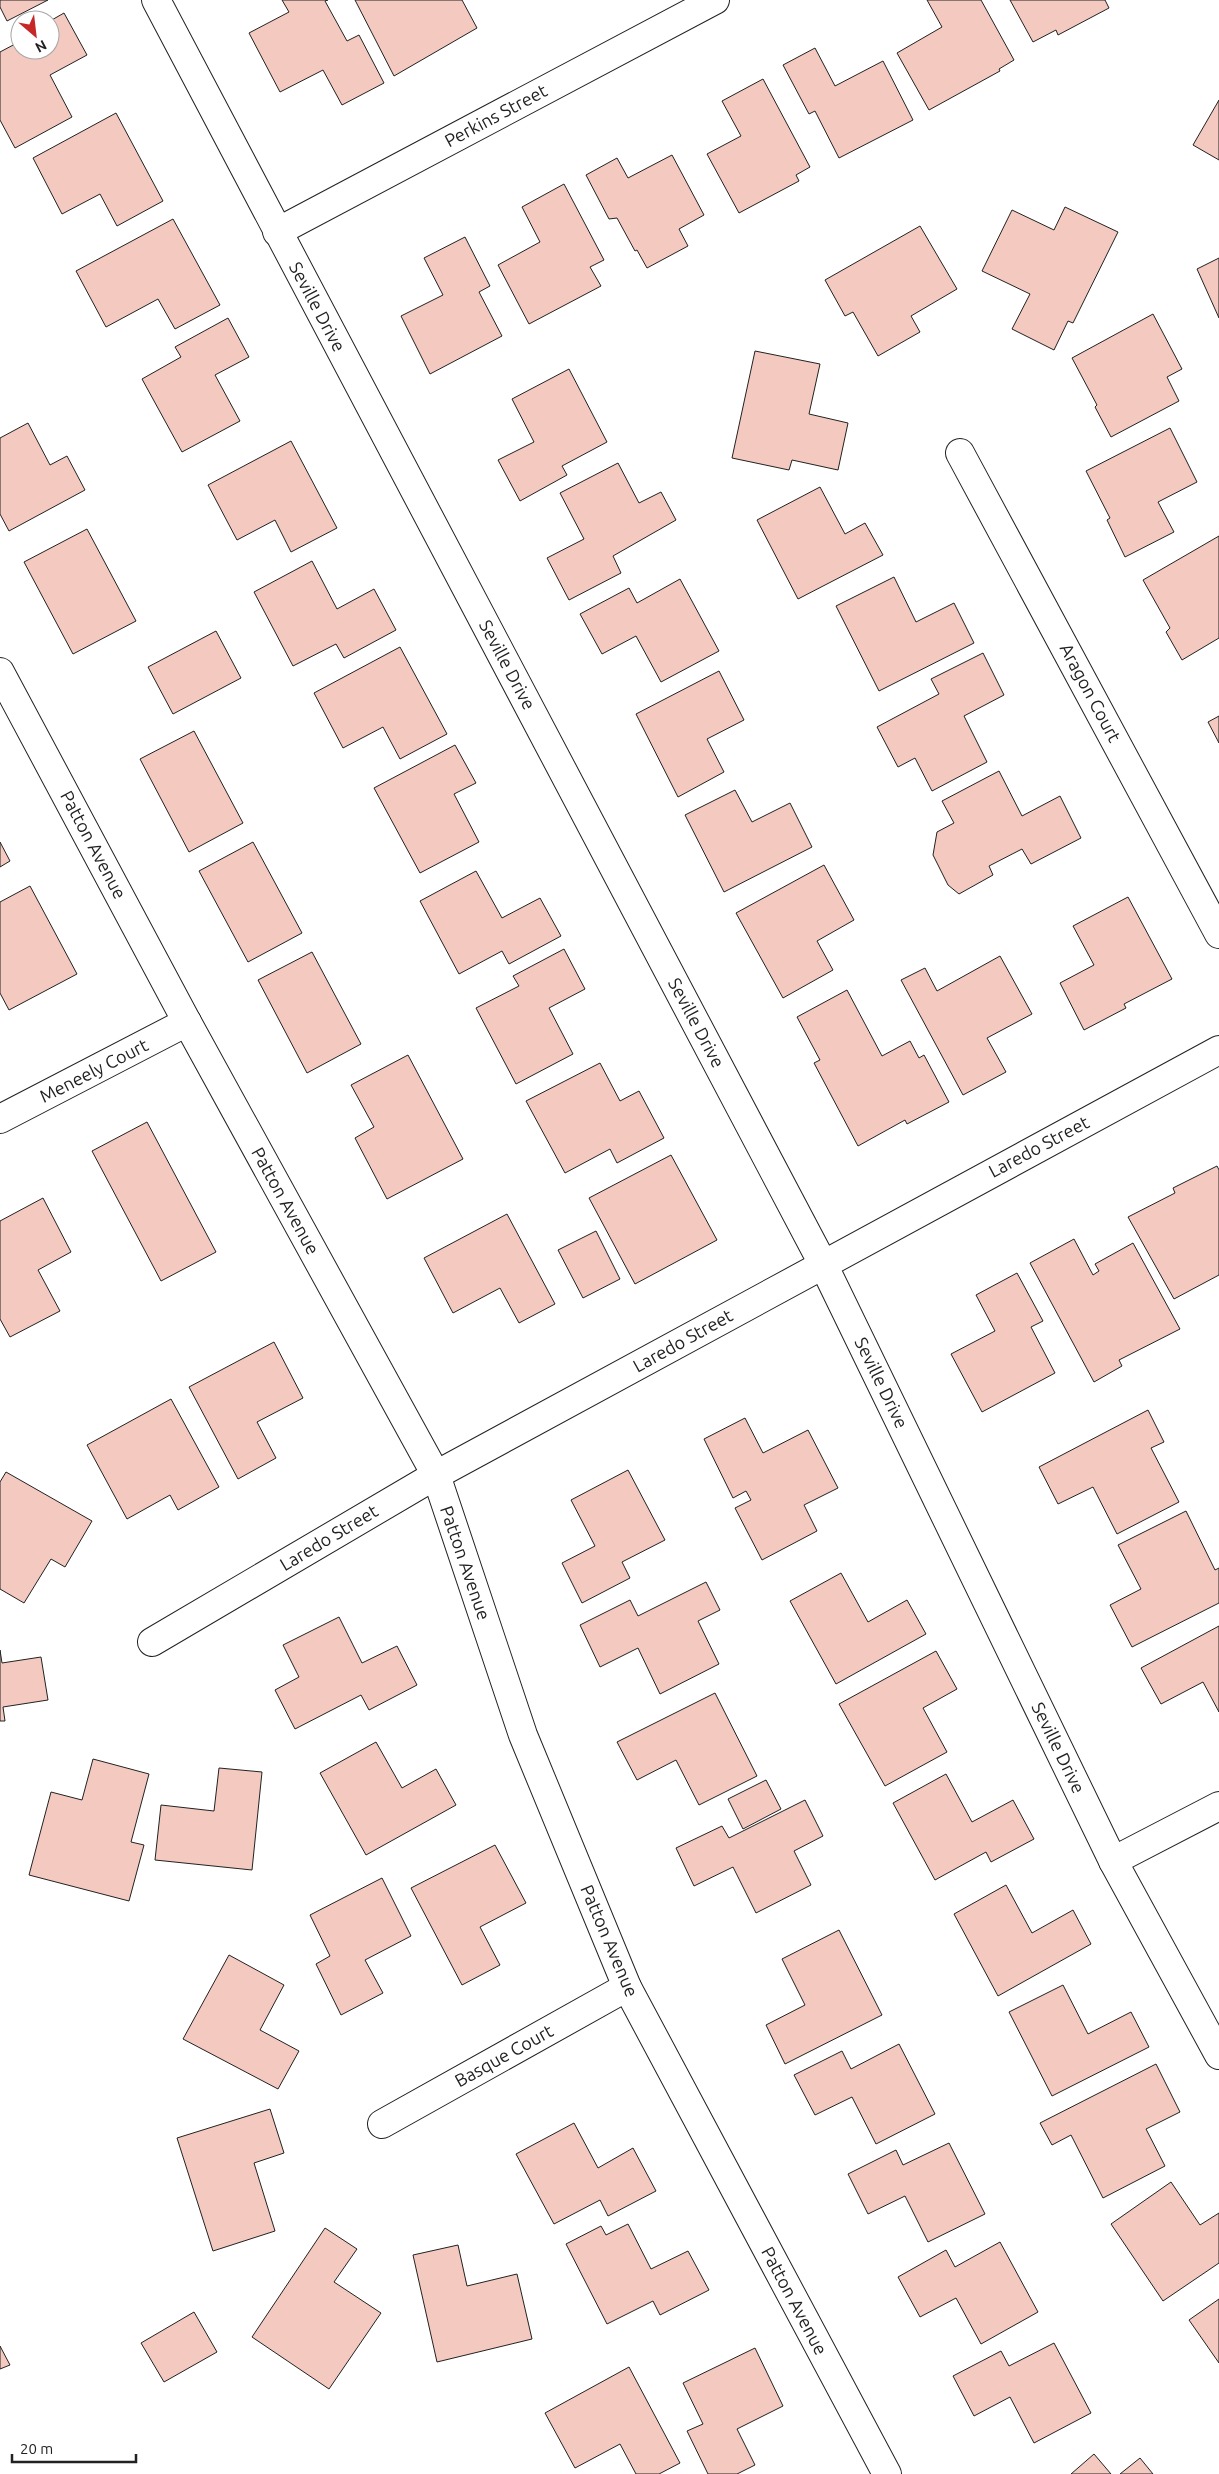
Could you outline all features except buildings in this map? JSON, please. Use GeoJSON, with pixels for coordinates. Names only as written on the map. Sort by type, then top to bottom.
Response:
{"type":"FeatureCollection","features":[{"type":"Feature","properties":{"kind":"street","name":"Seville Drive"},"geometry":{"type":"LineString","coordinates":[[156,0],[823,1264],[1113,1861],[1219,2055]]}},
{"type":"Feature","properties":{"kind":"street","name":"Perkins Street"},"geometry":{"type":"LineString","coordinates":[[277,232],[715,0]]}},
{"type":"Feature","properties":{"kind":"street","name":"Aragon Court"},"geometry":{"type":"LineString","coordinates":[[960,452],[1219,934]]}},
{"type":"Feature","properties":{"kind":"street","name":"Patton Avenue"},"geometry":{"type":"LineString","coordinates":[[0,672],[187,1022],[436,1475],[523,1735],[627,1987],[887,2474]]}},
{"type":"Feature","properties":{"kind":"street","name":"Meneely Court"},"geometry":{"type":"LineString","coordinates":[[0,1119],[187,1022]]}},
{"type":"Feature","properties":{"kind":"street","name":"Laredo Street"},"geometry":{"type":"LineString","coordinates":[[152,1642],[436,1475],[1219,1050]]}},
{"type":"Feature","properties":{"kind":"street"},"geometry":{"type":"LineString","coordinates":[[1113,1861],[1219,1806]]}},
{"type":"Feature","properties":{"kind":"street","name":"Basque Court"},"geometry":{"type":"LineString","coordinates":[[382,2124],[627,1987]]}}]}
